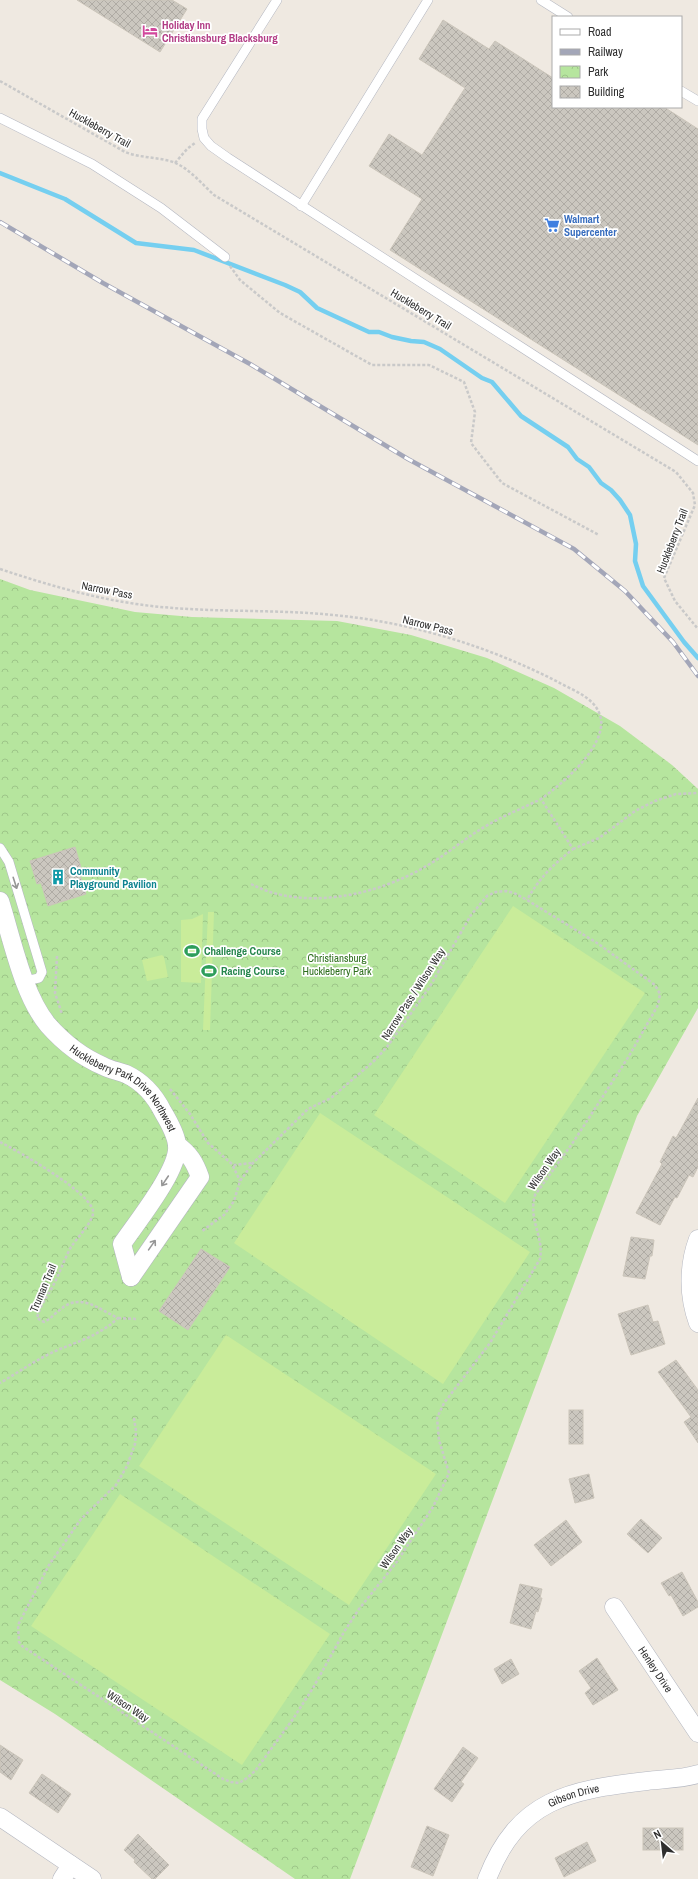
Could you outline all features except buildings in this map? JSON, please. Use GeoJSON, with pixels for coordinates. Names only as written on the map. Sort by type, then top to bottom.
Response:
{"type":"FeatureCollection","features":[{"type":"Feature","properties":{"kind":"street","name":"Huckleberry Park Drive Northwest"},"geometry":{"type":"LineString","coordinates":[[0,901],[25,981],[42,1016],[59,1036],[83,1056],[104,1067],[126,1075],[146,1087],[159,1103],[169,1122],[177,1145],[177,1157],[171,1171],[122,1244],[131,1278],[200,1177],[194,1162],[187,1152],[177,1145]]}},
{"type":"Feature","properties":{"kind":"street"},"geometry":{"type":"LineString","coordinates":[[698,1239],[694,1249],[690,1274],[691,1299],[698,1323]]}},
{"type":"Feature","properties":{"kind":"street","name":"Henley Drive"},"geometry":{"type":"LineString","coordinates":[[614,1607],[698,1733]]}},
{"type":"Feature","properties":{"kind":"street","name":"Gibson Drive"},"geometry":{"type":"LineString","coordinates":[[486,1879],[495,1858],[505,1841],[519,1824],[537,1810],[560,1798],[602,1786],[698,1774]]}},
{"type":"Feature","properties":{"kind":"street"},"geometry":{"type":"LineString","coordinates":[[0,1817],[67,1872],[92,1879]]}},
{"type":"Feature","properties":{"kind":"lane"},"geometry":{"type":"LineString","coordinates":[[278,0],[202,119],[204,138],[211,146],[301,206],[698,462]]}},
{"type":"Feature","properties":{"kind":"lane"},"geometry":{"type":"LineString","coordinates":[[301,206],[428,0]]}},
{"type":"Feature","properties":{"kind":"lane"},"geometry":{"type":"LineString","coordinates":[[541,0],[566,16]]}},
{"type":"Feature","properties":{"kind":"lane"},"geometry":{"type":"LineString","coordinates":[[682,92],[698,102]]}},
{"type":"Feature","properties":{"kind":"lane"},"geometry":{"type":"LineString","coordinates":[[0,118],[92,164],[161,208],[225,257]]}},
{"type":"Feature","properties":{"kind":"lane"},"geometry":{"type":"LineString","coordinates":[[0,848],[9,862],[42,972],[39,978],[25,981]]}},
{"type":"Feature","properties":{"kind":"path","name":"Huckleberry Trail"},"geometry":{"type":"LineString","coordinates":[[0,81],[125,152],[175,162],[185,168],[214,196],[676,472],[693,493],[695,505],[664,578],[675,601],[698,629]]}},
{"type":"Feature","properties":{"kind":"path"},"geometry":{"type":"LineString","coordinates":[[175,162],[186,149]]}},
{"type":"Feature","properties":{"kind":"path"},"geometry":{"type":"LineString","coordinates":[[225,257],[240,280],[280,313],[372,365],[429,366],[464,382],[475,412],[471,444],[502,483],[599,535]]}},
{"type":"Feature","properties":{"kind":"path","name":"Narrow Pass"},"geometry":{"type":"LineString","coordinates":[[0,569],[65,590],[136,604],[204,611],[344,616],[411,628],[473,646],[533,670],[587,698],[596,707],[601,719],[600,730],[591,749],[578,768],[560,786],[541,799],[481,828],[429,865],[411,875],[371,891],[328,898],[310,898],[269,892],[250,884]]}},
{"type":"Feature","properties":{"kind":"path"},"geometry":{"type":"LineString","coordinates":[[527,900],[536,884],[547,870],[573,849],[599,838],[635,811],[655,801],[676,794],[698,793]]}},
{"type":"Feature","properties":{"kind":"path"},"geometry":{"type":"LineString","coordinates":[[541,799],[573,849]]}},
{"type":"Feature","properties":{"kind":"path","name":"Narrow Pass / Wilson Way"},"geometry":{"type":"LineString","coordinates":[[240,1181],[253,1163],[308,1109],[331,1098],[374,1061],[387,1047],[428,988],[471,916],[487,896],[496,892],[506,891],[514,893],[527,900]]}},
{"type":"Feature","properties":{"kind":"path","name":"Wilson Way"},"geometry":{"type":"LineString","coordinates":[[134,1418],[136,1444],[128,1466],[116,1485],[81,1519],[49,1565],[18,1625],[19,1642],[22,1646],[223,1778],[231,1782],[239,1783],[255,1771],[293,1720],[359,1609],[396,1564],[433,1507],[449,1473],[439,1440],[437,1418],[444,1403],[490,1343],[540,1259],[542,1249],[532,1216],[532,1205],[535,1195],[574,1141],[628,1056],[658,1005],[660,994],[655,985],[597,943],[527,900]]}},
{"type":"Feature","properties":{"kind":"path"},"geometry":{"type":"LineString","coordinates":[[57,956],[54,983],[55,993],[62,1014]]}},
{"type":"Feature","properties":{"kind":"path","name":"Truman Trail"},"geometry":{"type":"LineString","coordinates":[[0,1142],[33,1159],[72,1188],[90,1203],[93,1208],[93,1214],[62,1264],[38,1318],[44,1322],[49,1320],[62,1308],[81,1302],[92,1303],[118,1318]]}},
{"type":"Feature","properties":{"kind":"path"},"geometry":{"type":"LineString","coordinates":[[202,1231],[224,1215],[234,1201],[240,1181],[233,1165]]}},
{"type":"Feature","properties":{"kind":"path"},"geometry":{"type":"LineString","coordinates":[[0,1383],[51,1353],[92,1337],[108,1328],[118,1318],[129,1320],[137,1319]]}},
{"type":"Feature","properties":{"kind":"green space","name":"Christiansburg Huckleberry Park"},"geometry":{"type":"Polygon","coordinates":[[[0,579],[30,590],[135,612],[192,617],[337,621],[411,635],[487,658],[554,688],[620,726],[672,765],[698,789],[698,1008],[637,1116],[350,1879],[295,1879],[55,1714],[0,1680],[0,579]]]}},
{"type":"Feature","properties":{"kind":"green space"},"geometry":{"type":"Polygon","coordinates":[[[513,906],[645,993],[505,1203],[374,1115],[513,906]]]}},
{"type":"Feature","properties":{"kind":"green space","name":"Racing Course"},"geometry":{"type":"Polygon","coordinates":[[[208,912],[214,912],[210,1030],[203,1030],[208,912]]]}},
{"type":"Feature","properties":{"kind":"green space","name":"Challenge Course"},"geometry":{"type":"Polygon","coordinates":[[[203,914],[201,983],[181,982],[181,920],[192,919],[203,914]]]}},
{"type":"Feature","properties":{"kind":"green space"},"geometry":{"type":"Polygon","coordinates":[[[162,955],[164,957],[168,977],[147,981],[142,960],[162,955]]]}},
{"type":"Feature","properties":{"kind":"green space"},"geometry":{"type":"Polygon","coordinates":[[[320,1113],[530,1252],[443,1384],[234,1243],[320,1113]]]}},
{"type":"Feature","properties":{"kind":"green space"},"geometry":{"type":"Polygon","coordinates":[[[226,1335],[436,1474],[349,1605],[139,1466],[226,1335]]]}},
{"type":"Feature","properties":{"kind":"green space"},"geometry":{"type":"Polygon","coordinates":[[[120,1494],[330,1634],[242,1765],[31,1626],[120,1494]]]}},
{"type":"Feature","properties":{"kind":"waterway"},"geometry":{"type":"LineString","coordinates":[[0,173],[65,199],[136,243],[194,250],[285,285],[300,292],[317,308],[369,332],[379,332],[392,337],[424,342],[440,349],[482,378],[492,382],[521,416],[568,447],[577,459],[589,467],[601,483],[611,490],[620,500],[630,515],[636,544],[635,561],[643,586],[684,642],[698,658]]}},
{"type":"Feature","properties":{"kind":"railway"},"geometry":{"type":"LineString","coordinates":[[0,222],[103,283],[250,364],[408,459],[574,549],[625,591],[673,642],[698,676]]}},
{"type":"Feature","properties":{"kind":"place","name":"Holiday Inn Christiansburg Blacksburg"},"geometry":{"type":"Point","coordinates":[150,31]}},
{"type":"Feature","properties":{"kind":"place","name":"Walmart Supercenter"},"geometry":{"type":"Point","coordinates":[552,225]}},
{"type":"Feature","properties":{"kind":"place","name":"Community Playground Pavilion"},"geometry":{"type":"Point","coordinates":[58,877]}},
{"type":"Feature","properties":{"kind":"place","name":"Challenge Course"},"geometry":{"type":"Point","coordinates":[192,951]}},
{"type":"Feature","properties":{"kind":"place","name":"Racing Course"},"geometry":{"type":"Point","coordinates":[209,971]}}]}
